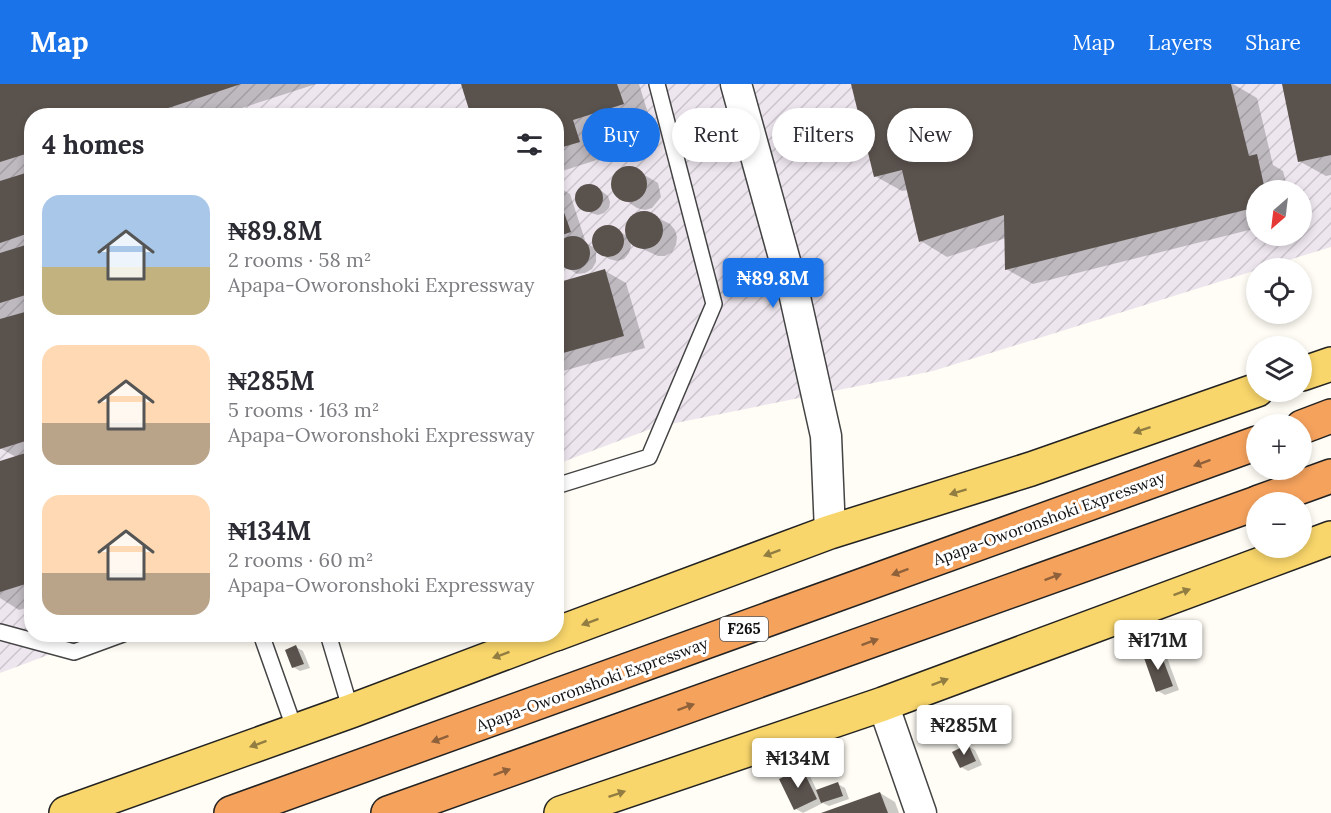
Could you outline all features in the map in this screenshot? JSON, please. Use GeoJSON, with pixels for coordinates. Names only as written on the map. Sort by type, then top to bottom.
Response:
{"type":"FeatureCollection","features":[{"type":"Feature","properties":{"kind":"highway"},"geometry":{"type":"LineString","coordinates":[[1312,423],[1331,416]]}},
{"type":"Feature","properties":{"kind":"highway","name":"Apapa-Oworonshoki Expressway"},"geometry":{"type":"LineString","coordinates":[[231,813],[1246,447]]}},
{"type":"Feature","properties":{"kind":"highway"},"geometry":{"type":"LineString","coordinates":[[1288,492],[1331,476]]}},
{"type":"Feature","properties":{"kind":"highway"},"geometry":{"type":"LineString","coordinates":[[388,813],[1246,507]]}},
{"type":"Feature","properties":{"kind":"main road"},"geometry":{"type":"LineString","coordinates":[[1312,371],[1331,364]]}},
{"type":"Feature","properties":{"kind":"main road"},"geometry":{"type":"LineString","coordinates":[[564,631],[830,532],[1031,469],[1246,394]]}},
{"type":"Feature","properties":{"kind":"main road"},"geometry":{"type":"LineString","coordinates":[[561,813],[883,704],[1331,538]]}},
{"type":"Feature","properties":{"kind":"main road"},"geometry":{"type":"LineString","coordinates":[[66,813],[351,711],[535,642]]}},
{"type":"Feature","properties":{"kind":"street"},"geometry":{"type":"LineString","coordinates":[[736,84],[795,297],[826,436],[830,532]]}},
{"type":"Feature","properties":{"kind":"street"},"geometry":{"type":"LineString","coordinates":[[883,704],[921,813]]}},
{"type":"Feature","properties":{"kind":"lane"},"geometry":{"type":"LineString","coordinates":[[564,484],[649,457],[714,304],[657,84]]}},
{"type":"Feature","properties":{"kind":"lane"},"geometry":{"type":"LineString","coordinates":[[0,632],[24,638]]}},
{"type":"Feature","properties":{"kind":"lane"},"geometry":{"type":"LineString","coordinates":[[37,642],[74,652],[101,642]]}},
{"type":"Feature","properties":{"kind":"lane"},"geometry":{"type":"LineString","coordinates":[[264,642],[295,730]]}},
{"type":"Feature","properties":{"kind":"lane"},"geometry":{"type":"LineString","coordinates":[[330,642],[351,711]]}},
{"type":"Feature","properties":{"kind":"shaded area"},"geometry":{"type":"Polygon","coordinates":[[[0,84],[1331,84],[1331,247],[1295,258],[1246,258],[1246,273],[933,371],[656,427],[564,461],[564,108],[24,108],[24,642],[83,642],[0,673],[0,84]]]}},
{"type":"Feature","properties":{"kind":"building"},"geometry":{"type":"Polygon","coordinates":[[[0,84],[241,84],[168,108],[24,108],[24,154],[0,162],[0,84]]]}},
{"type":"Feature","properties":{"kind":"building"},"geometry":{"type":"Polygon","coordinates":[[[461,84],[617,84],[624,104],[611,108],[582,108],[582,117],[573,120],[580,142],[564,147],[564,108],[468,108],[461,84]]]}},
{"type":"Feature","properties":{"kind":"building"},"geometry":{"type":"Polygon","coordinates":[[[851,84],[1231,84],[1249,156],[1257,154],[1263,180],[1246,180],[1246,210],[1005,270],[1004,215],[919,242],[902,170],[874,177],[870,162],[875,162],[875,108],[857,108],[851,84]]]}},
{"type":"Feature","properties":{"kind":"building"},"geometry":{"type":"Polygon","coordinates":[[[1282,84],[1331,84],[1331,155],[1298,162],[1282,84]]]}},
{"type":"Feature","properties":{"kind":"building"},"geometry":{"type":"Polygon","coordinates":[[[629,166],[641,172],[647,184],[641,196],[629,202],[617,196],[611,184],[617,172],[629,166]]]}},
{"type":"Feature","properties":{"kind":"building"},"geometry":{"type":"Polygon","coordinates":[[[24,174],[24,235],[0,243],[0,181],[24,174]]]}},
{"type":"Feature","properties":{"kind":"building"},"geometry":{"type":"Polygon","coordinates":[[[589,184],[599,188],[603,198],[599,208],[589,212],[579,208],[575,198],[579,188],[589,184]]]}},
{"type":"Feature","properties":{"kind":"building"},"geometry":{"type":"Polygon","coordinates":[[[644,211],[657,217],[663,230],[657,243],[644,249],[631,243],[625,230],[631,217],[644,211]]]}},
{"type":"Feature","properties":{"kind":"building"},"geometry":{"type":"Polygon","coordinates":[[[564,212],[571,232],[564,234],[564,212]]]}},
{"type":"Feature","properties":{"kind":"building"},"geometry":{"type":"Polygon","coordinates":[[[608,225],[620,229],[624,241],[620,253],[608,257],[596,253],[592,241],[596,229],[608,225]]]}},
{"type":"Feature","properties":{"kind":"building"},"geometry":{"type":"Polygon","coordinates":[[[580,237],[589,246],[589,260],[585,265],[573,270],[564,267],[564,239],[580,237]]]}},
{"type":"Feature","properties":{"kind":"building"},"geometry":{"type":"Polygon","coordinates":[[[24,246],[24,296],[0,303],[0,253],[24,246]]]}},
{"type":"Feature","properties":{"kind":"building"},"geometry":{"type":"Polygon","coordinates":[[[605,269],[624,336],[564,353],[564,281],[605,269]]]}},
{"type":"Feature","properties":{"kind":"building"},"geometry":{"type":"Polygon","coordinates":[[[24,312],[24,442],[0,449],[0,319],[24,312]]]}},
{"type":"Feature","properties":{"kind":"building"},"geometry":{"type":"Polygon","coordinates":[[[24,454],[24,584],[0,592],[0,461],[24,454]]]}},
{"type":"Feature","properties":{"kind":"building"},"geometry":{"type":"Polygon","coordinates":[[[296,645],[304,664],[292,668],[285,650],[296,645]]]}},
{"type":"Feature","properties":{"kind":"building"},"geometry":{"type":"Polygon","coordinates":[[[1159,649],[1173,686],[1156,692],[1143,655],[1159,649]]]}},
{"type":"Feature","properties":{"kind":"building"},"geometry":{"type":"Polygon","coordinates":[[[968,744],[976,761],[960,768],[952,752],[968,744]]]}},
{"type":"Feature","properties":{"kind":"building"},"geometry":{"type":"Polygon","coordinates":[[[802,768],[817,799],[794,810],[779,779],[802,768]]]}},
{"type":"Feature","properties":{"kind":"building"},"geometry":{"type":"Polygon","coordinates":[[[838,782],[843,796],[821,803],[816,790],[838,782]]]}},
{"type":"Feature","properties":{"kind":"building"},"geometry":{"type":"Polygon","coordinates":[[[880,792],[888,813],[821,813],[880,792]]]}}]}
